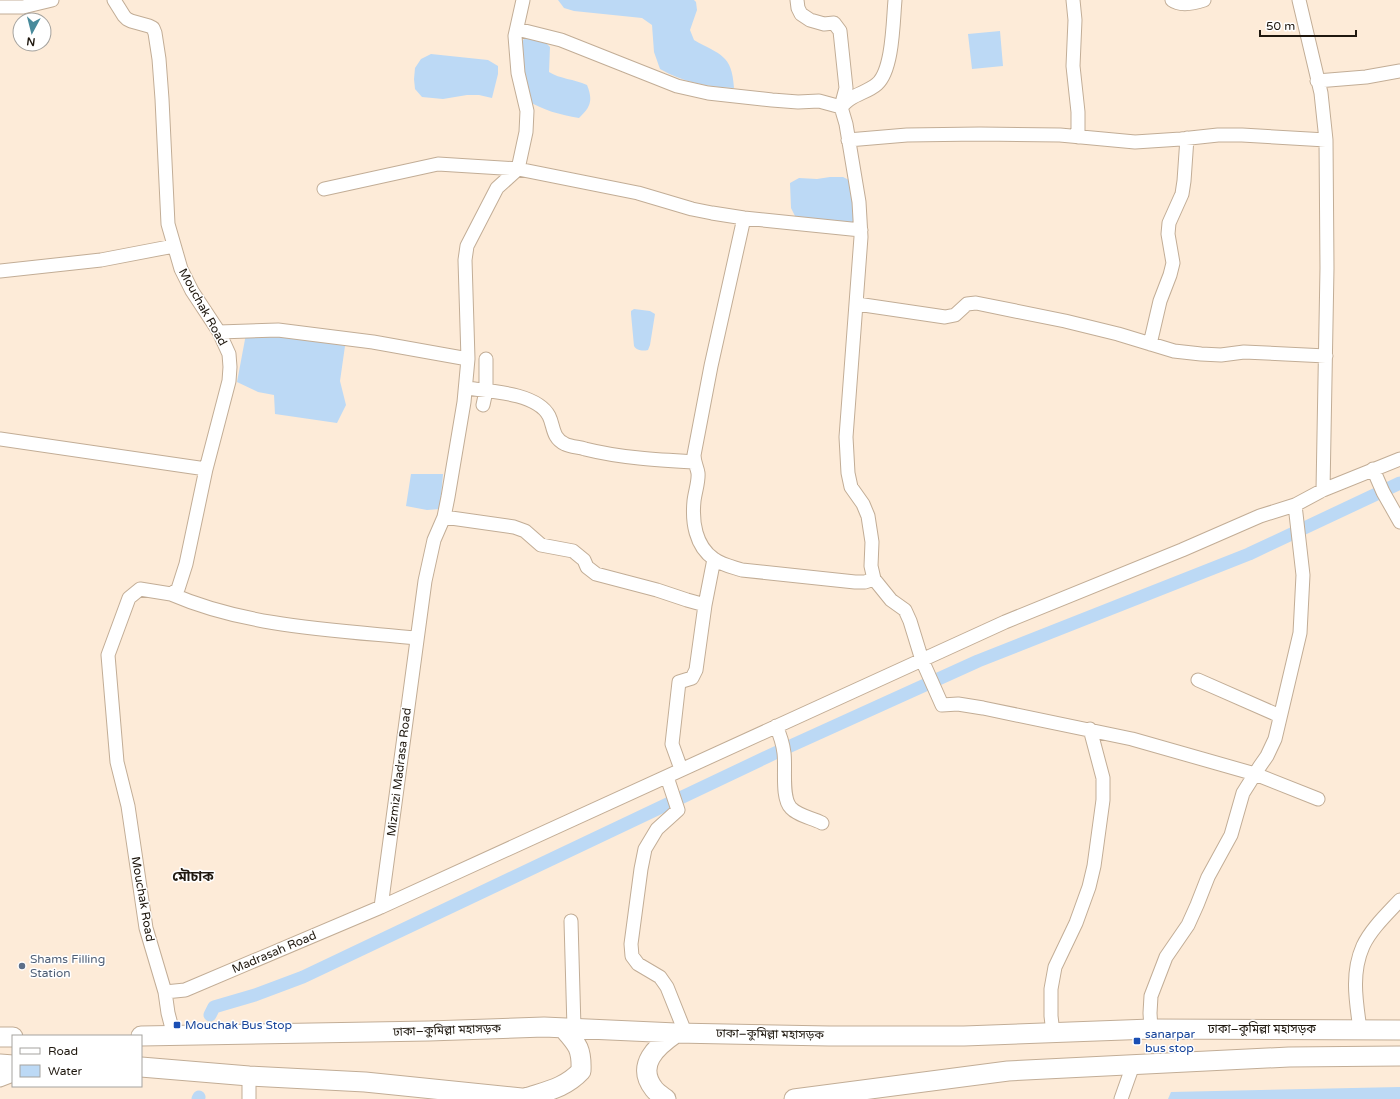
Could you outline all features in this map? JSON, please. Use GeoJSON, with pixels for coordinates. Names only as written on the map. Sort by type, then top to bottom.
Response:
{"type":"FeatureCollection","features":[{"type":"Feature","properties":{"kind":"highway","name":"ঢাকা–কুমিল্লা মহাসড়ক"},"geometry":{"type":"LineString","coordinates":[[142,1036],[568,1028],[681,1033],[829,1036],[964,1036],[1151,1029],[1400,1030]]}},
{"type":"Feature","properties":{"kind":"highway"},"geometry":{"type":"LineString","coordinates":[[142,1067],[249,1076],[365,1082],[528,1099],[555,1089],[573,1080],[581,1071],[582,1058],[578,1045],[568,1028]]}},
{"type":"Feature","properties":{"kind":"highway"},"geometry":{"type":"LineString","coordinates":[[666,1099],[654,1090],[647,1078],[647,1068],[650,1058],[662,1043],[681,1033]]}},
{"type":"Feature","properties":{"kind":"highway"},"geometry":{"type":"LineString","coordinates":[[0,1036],[12,1036]]}},
{"type":"Feature","properties":{"kind":"highway"},"geometry":{"type":"LineString","coordinates":[[794,1099],[1008,1071],[1289,1057],[1400,1056]]}},
{"type":"Feature","properties":{"kind":"highway"},"geometry":{"type":"LineString","coordinates":[[0,1064],[12,1065]]}},
{"type":"Feature","properties":{"kind":"street"},"geometry":{"type":"LineString","coordinates":[[0,7],[23,7],[52,0]]}},
{"type":"Feature","properties":{"kind":"street","name":"Mouchak Road"},"geometry":{"type":"LineString","coordinates":[[114,0],[127,19],[149,26],[153,28],[155,33],[159,59],[162,99],[168,224],[181,269],[192,291],[219,332],[229,354],[230,367],[229,380],[206,469],[186,564],[178,589],[170,594],[140,589],[129,598],[108,655],[117,762],[128,806],[146,928],[165,992],[168,1013],[174,1036]]}},
{"type":"Feature","properties":{"kind":"street"},"geometry":{"type":"LineString","coordinates":[[518,169],[526,132],[527,111],[518,73],[515,36],[523,0]]}},
{"type":"Feature","properties":{"kind":"street"},"geometry":{"type":"LineString","coordinates":[[797,0],[798,8],[801,14],[810,20],[824,24],[834,23],[840,31],[846,88],[841,107],[846,124],[859,202],[861,252],[847,422],[846,457],[848,473],[851,487],[863,504],[870,523],[872,542],[871,566],[874,579],[891,600],[905,610],[924,665],[942,705],[958,704],[1090,729],[1132,739],[1255,774],[1318,799]]}},
{"type":"Feature","properties":{"kind":"street"},"geometry":{"type":"LineString","coordinates":[[841,107],[850,99],[878,84],[885,73],[891,42],[895,0]]}},
{"type":"Feature","properties":{"kind":"street"},"geometry":{"type":"LineString","coordinates":[[1073,0],[1075,20],[1073,66],[1078,112],[1078,137]]}},
{"type":"Feature","properties":{"kind":"street"},"geometry":{"type":"LineString","coordinates":[[1172,0],[1175,2],[1185,3],[1204,0]]}},
{"type":"Feature","properties":{"kind":"street"},"geometry":{"type":"LineString","coordinates":[[1299,0],[1318,81],[1326,140],[1328,268],[1323,490]]}},
{"type":"Feature","properties":{"kind":"street"},"geometry":{"type":"LineString","coordinates":[[517,28],[561,40],[677,86],[708,92],[772,100],[798,102],[819,101],[841,107]]}},
{"type":"Feature","properties":{"kind":"street"},"geometry":{"type":"LineString","coordinates":[[1318,81],[1400,71]]}},
{"type":"Feature","properties":{"kind":"street"},"geometry":{"type":"LineString","coordinates":[[848,140],[907,135],[980,134],[1037,134],[1135,142],[1218,135],[1326,140]]}},
{"type":"Feature","properties":{"kind":"street"},"geometry":{"type":"LineString","coordinates":[[1150,344],[1160,301],[1173,263],[1168,234],[1169,223],[1182,194],[1186,138]]}},
{"type":"Feature","properties":{"kind":"street"},"geometry":{"type":"LineString","coordinates":[[324,188],[438,164],[518,169],[638,193],[692,208],[744,218],[861,230]]}},
{"type":"Feature","properties":{"kind":"street","name":"Mizmizi Madrasa Road"},"geometry":{"type":"LineString","coordinates":[[381,907],[416,638],[425,581],[434,540],[444,517],[460,434],[466,388],[468,359],[465,260],[467,246],[497,188],[518,169]]}},
{"type":"Feature","properties":{"kind":"street"},"geometry":{"type":"LineString","coordinates":[[744,218],[711,366],[694,455],[694,462],[698,473],[694,502],[696,532],[703,548],[714,559],[742,570],[855,582],[865,582],[874,579]]}},
{"type":"Feature","properties":{"kind":"street"},"geometry":{"type":"LineString","coordinates":[[0,271],[100,260],[174,246]]}},
{"type":"Feature","properties":{"kind":"street"},"geometry":{"type":"LineString","coordinates":[[857,304],[945,317],[955,315],[967,304],[976,303],[1065,321],[1118,334],[1174,351],[1201,354],[1244,352],[1326,356]]}},
{"type":"Feature","properties":{"kind":"street"},"geometry":{"type":"LineString","coordinates":[[219,332],[278,330],[373,342],[468,359]]}},
{"type":"Feature","properties":{"kind":"street"},"geometry":{"type":"LineString","coordinates":[[483,405],[486,391],[486,359]]}},
{"type":"Feature","properties":{"kind":"street"},"geometry":{"type":"LineString","coordinates":[[466,388],[528,399],[542,407],[549,416],[555,436],[564,444],[618,455],[694,462]]}},
{"type":"Feature","properties":{"kind":"street"},"geometry":{"type":"LineString","coordinates":[[0,439],[206,469]]}},
{"type":"Feature","properties":{"kind":"street","name":"Madrasah Road"},"geometry":{"type":"LineString","coordinates":[[165,992],[185,990],[381,907],[667,777],[681,769],[779,732],[924,665],[1005,622],[1182,550],[1260,516],[1295,505],[1323,490],[1400,459]]}},
{"type":"Feature","properties":{"kind":"street"},"geometry":{"type":"LineString","coordinates":[[1373,469],[1383,492],[1400,522]]}},
{"type":"Feature","properties":{"kind":"street"},"geometry":{"type":"LineString","coordinates":[[1151,1029],[1151,996],[1166,956],[1188,925],[1208,877],[1220,852],[1231,835],[1244,793],[1267,756],[1275,739],[1300,633],[1303,575],[1295,505]]}},
{"type":"Feature","properties":{"kind":"street"},"geometry":{"type":"LineString","coordinates":[[444,517],[514,527],[525,531],[541,545],[573,551],[584,560],[587,567],[596,574],[657,590],[705,605]]}},
{"type":"Feature","properties":{"kind":"street"},"geometry":{"type":"LineString","coordinates":[[681,769],[672,744],[679,682],[692,678],[696,670],[705,605],[714,559]]}},
{"type":"Feature","properties":{"kind":"street"},"geometry":{"type":"LineString","coordinates":[[170,594],[218,611],[296,626],[416,638]]}},
{"type":"Feature","properties":{"kind":"street"},"geometry":{"type":"LineString","coordinates":[[1198,680],[1280,716]]}},
{"type":"Feature","properties":{"kind":"street"},"geometry":{"type":"LineString","coordinates":[[1053,1033],[1051,1016],[1051,989],[1055,967],[1076,923],[1089,887],[1094,866],[1102,808],[1103,778],[1090,729]]}},
{"type":"Feature","properties":{"kind":"street"},"geometry":{"type":"LineString","coordinates":[[779,732],[784,752],[785,791],[787,802],[792,809],[822,823]]}},
{"type":"Feature","properties":{"kind":"street"},"geometry":{"type":"LineString","coordinates":[[667,777],[678,810],[656,829],[645,849],[631,944],[632,956],[638,964],[660,977],[667,987],[681,1033]]}},
{"type":"Feature","properties":{"kind":"street"},"geometry":{"type":"LineString","coordinates":[[1360,1029],[1355,994],[1356,969],[1363,946],[1381,921],[1400,900]]}},
{"type":"Feature","properties":{"kind":"street"},"geometry":{"type":"LineString","coordinates":[[568,1028],[571,921]]}},
{"type":"Feature","properties":{"kind":"street"},"geometry":{"type":"LineString","coordinates":[[1121,1099],[1133,1065]]}},
{"type":"Feature","properties":{"kind":"street"},"geometry":{"type":"LineString","coordinates":[[0,1080],[12,1075]]}},
{"type":"Feature","properties":{"kind":"street"},"geometry":{"type":"LineString","coordinates":[[249,1076],[249,1099]]}},
{"type":"Feature","properties":{"kind":"water"},"geometry":{"type":"Polygon","coordinates":[[[558,0],[694,0],[696,2],[697,10],[690,30],[694,40],[723,57],[731,68],[734,88],[696,83],[668,74],[660,69],[654,52],[652,25],[642,18],[574,11],[564,8],[558,0]]]}},
{"type":"Feature","properties":{"kind":"water"},"geometry":{"type":"Polygon","coordinates":[[[1000,31],[1003,66],[972,69],[968,34],[1000,31]]]}},
{"type":"Feature","properties":{"kind":"water"},"geometry":{"type":"Polygon","coordinates":[[[529,36],[543,40],[550,47],[549,72],[587,85],[590,95],[590,103],[579,118],[552,112],[526,100],[521,49],[523,40],[529,36]]]}},
{"type":"Feature","properties":{"kind":"water"},"geometry":{"type":"Polygon","coordinates":[[[431,54],[488,60],[498,66],[498,74],[492,98],[479,95],[467,95],[443,99],[422,97],[415,89],[415,68],[421,59],[431,54]]]}},
{"type":"Feature","properties":{"kind":"water"},"geometry":{"type":"Polygon","coordinates":[[[843,177],[849,180],[855,213],[852,226],[806,221],[795,216],[791,208],[790,183],[799,178],[817,179],[843,177]]]}},
{"type":"Feature","properties":{"kind":"water"},"geometry":{"type":"Polygon","coordinates":[[[634,309],[650,311],[655,314],[648,350],[640,350],[634,346],[631,311],[634,309]]]}},
{"type":"Feature","properties":{"kind":"water"},"geometry":{"type":"Polygon","coordinates":[[[246,334],[306,335],[345,346],[340,381],[346,405],[337,423],[275,414],[274,395],[258,392],[237,382],[246,334]]]}},
{"type":"Feature","properties":{"kind":"water"},"geometry":{"type":"Polygon","coordinates":[[[411,474],[443,474],[440,509],[427,510],[406,506],[411,474]]]}},
{"type":"Feature","properties":{"kind":"water"},"geometry":{"type":"Polygon","coordinates":[[[1400,1087],[1400,1099],[1168,1099],[1171,1092],[1400,1087]]]}},
{"type":"Feature","properties":{"kind":"waterway"},"geometry":{"type":"LineString","coordinates":[[210,1015],[214,1007],[255,995],[303,977],[775,753],[978,661],[1249,554],[1400,483]]}},
{"type":"Feature","properties":{"kind":"place","name":"Shams Filling Station"},"geometry":{"type":"Point","coordinates":[22,966]}},
{"type":"Feature","properties":{"kind":"place","name":"Mouchak Bus Stop"},"geometry":{"type":"Point","coordinates":[177,1025]}},
{"type":"Feature","properties":{"kind":"place","name":"sanarpar bus stop"},"geometry":{"type":"Point","coordinates":[1137,1041]}},
{"type":"Feature","properties":{"kind":"district","name":"মৌচাক"},"geometry":{"type":"Point","coordinates":[193,876]}}]}
